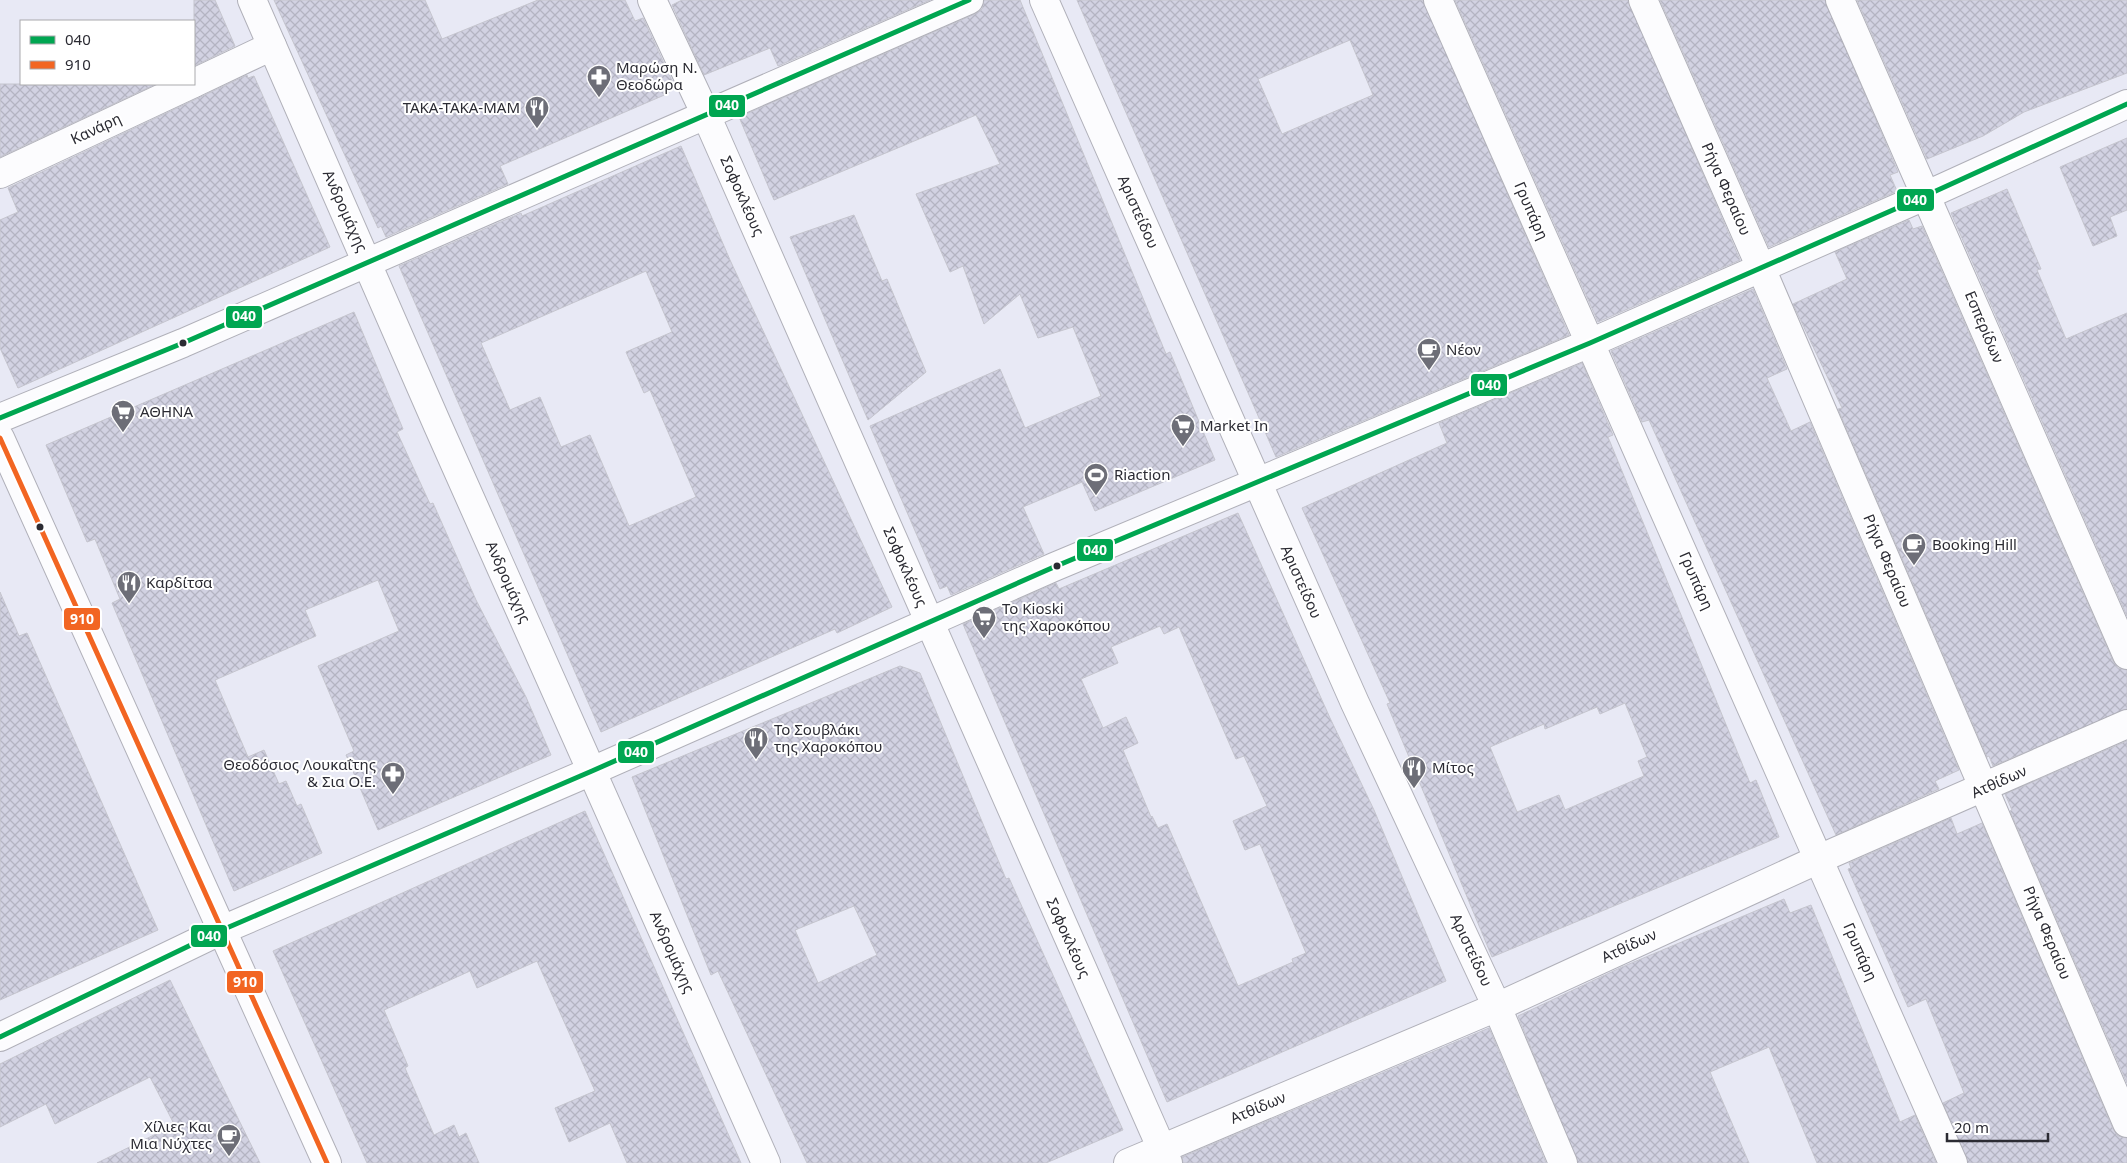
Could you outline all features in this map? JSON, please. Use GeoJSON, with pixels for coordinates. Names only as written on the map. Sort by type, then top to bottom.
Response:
{"type":"FeatureCollection","features":[{"type":"Feature","properties":{"kind":"street","name":"Ανδρομάχης"},"geometry":{"type":"LineString","coordinates":[[252,0],[766,1163]]}},
{"type":"Feature","properties":{"kind":"street","name":"Σοφοκλέους"},"geometry":{"type":"LineString","coordinates":[[652,0],[706,115],[1164,1156]]}},
{"type":"Feature","properties":{"kind":"street"},"geometry":{"type":"LineString","coordinates":[[0,418],[183,343],[969,0]]}},
{"type":"Feature","properties":{"kind":"street","name":"Αριστείδου"},"geometry":{"type":"LineString","coordinates":[[1044,0],[1360,712],[1497,1007],[1563,1163]]}},
{"type":"Feature","properties":{"kind":"street","name":"Γρυπάρη"},"geometry":{"type":"LineString","coordinates":[[1438,0],[1954,1163]]}},
{"type":"Feature","properties":{"kind":"street","name":"Ρήγα Φεραίου"},"geometry":{"type":"LineString","coordinates":[[1643,0],[1761,268],[2127,1123]]}},
{"type":"Feature","properties":{"kind":"street","name":"Εσπερίδων"},"geometry":{"type":"LineString","coordinates":[[1840,0],[2127,655]]}},
{"type":"Feature","properties":{"kind":"street","name":"Κανάρη"},"geometry":{"type":"LineString","coordinates":[[195,82],[272,46]]}},
{"type":"Feature","properties":{"kind":"street","name":"Κανάρη"},"geometry":{"type":"LineString","coordinates":[[0,174],[189,85]]}},
{"type":"Feature","properties":{"kind":"street"},"geometry":{"type":"LineString","coordinates":[[0,1038],[222,930],[592,771],[1054,567],[1257,483],[1761,268],[2127,104]]}},
{"type":"Feature","properties":{"kind":"street"},"geometry":{"type":"LineString","coordinates":[[0,438],[222,930],[323,1161]]}},
{"type":"Feature","properties":{"kind":"street","name":"Ατθίδων"},"geometry":{"type":"LineString","coordinates":[[1128,1163],[1164,1156],[1497,1007],[1819,859],[1985,788],[2127,724]]}},
{"type":"Feature","properties":{"kind":"building"},"geometry":{"type":"Polygon","coordinates":[[[194,0],[215,0],[235,46],[195,66],[194,0]]]}},
{"type":"Feature","properties":{"kind":"building"},"geometry":{"type":"Polygon","coordinates":[[[274,0],[425,0],[442,39],[538,0],[625,0],[635,21],[643,18],[675,87],[668,90],[669,93],[500,166],[508,184],[386,237],[381,226],[378,228],[274,0]]]}},
{"type":"Feature","properties":{"kind":"building"},"geometry":{"type":"Polygon","coordinates":[[[682,0],[930,0],[778,66],[770,48],[704,75],[672,5],[682,0]]]}},
{"type":"Feature","properties":{"kind":"building"},"geometry":{"type":"Polygon","coordinates":[[[984,0],[1020,0],[1166,354],[1170,352],[1215,460],[1095,511],[1082,482],[1023,507],[1044,554],[951,595],[947,586],[940,589],[870,426],[1000,369],[1025,428],[1101,396],[1073,327],[1038,338],[1020,294],[984,324],[963,266],[950,272],[916,194],[1000,164],[976,115],[774,200],[739,117],[975,14],[982,9],[984,0]]]}},
{"type":"Feature","properties":{"kind":"building"},"geometry":{"type":"Polygon","coordinates":[[[1077,0],[1423,0],[1569,335],[1276,457],[1077,0]],[[1350,40],[1258,79],[1282,134],[1373,95],[1350,40]]]}},
{"type":"Feature","properties":{"kind":"building"},"geometry":{"type":"Polygon","coordinates":[[[1455,0],[1628,0],[1740,260],[1598,322],[1455,0]]]}},
{"type":"Feature","properties":{"kind":"building"},"geometry":{"type":"Polygon","coordinates":[[[1660,0],[1825,0],[1898,172],[1890,175],[1897,191],[1769,247],[1660,0]]]}},
{"type":"Feature","properties":{"kind":"building"},"geometry":{"type":"Polygon","coordinates":[[[1857,0],[2127,0],[2127,73],[2024,112],[1983,136],[1927,159],[1857,0]]]}},
{"type":"Feature","properties":{"kind":"building"},"geometry":{"type":"Polygon","coordinates":[[[247,75],[248,78],[254,76],[330,247],[18,388],[0,348],[0,220],[18,212],[8,188],[247,75]]]}},
{"type":"Feature","properties":{"kind":"building"},"geometry":{"type":"Polygon","coordinates":[[[0,84],[154,85],[0,157],[0,84]]]}},
{"type":"Feature","properties":{"kind":"building"},"geometry":{"type":"Polygon","coordinates":[[[2127,138],[2127,210],[2110,217],[2117,236],[2093,246],[2060,167],[2127,138]]]}},
{"type":"Feature","properties":{"kind":"building"},"geometry":{"type":"Polygon","coordinates":[[[681,146],[730,260],[892,607],[837,633],[835,629],[601,732],[399,266],[521,213],[522,216],[681,146]],[[646,271],[481,343],[510,410],[540,397],[561,447],[590,435],[629,526],[696,497],[650,390],[644,393],[626,352],[672,332],[646,271]]]}},
{"type":"Feature","properties":{"kind":"building"},"geometry":{"type":"Polygon","coordinates":[[[2007,189],[2041,269],[2037,270],[2066,339],[2127,313],[2127,616],[1951,213],[2007,189]]]}},
{"type":"Feature","properties":{"kind":"building"},"geometry":{"type":"Polygon","coordinates":[[[854,215],[882,281],[887,279],[926,372],[868,420],[790,237],[854,215]]]}},
{"type":"Feature","properties":{"kind":"building"},"geometry":{"type":"Polygon","coordinates":[[[1909,220],[1913,229],[1922,226],[2113,661],[2118,668],[2127,670],[2127,709],[1993,766],[1989,756],[1987,757],[1838,409],[1842,408],[1793,304],[1847,279],[1835,252],[1909,220]]]}},
{"type":"Feature","properties":{"kind":"building"},"geometry":{"type":"Polygon","coordinates":[[[1753,289],[1787,369],[1767,378],[1791,431],[1810,422],[1959,770],[1935,781],[1939,789],[1836,835],[1649,420],[1642,422],[1611,351],[1753,289]]]}},
{"type":"Feature","properties":{"kind":"building"},"geometry":{"type":"Polygon","coordinates":[[[354,312],[403,429],[397,432],[430,504],[433,503],[476,600],[526,697],[551,755],[378,830],[346,755],[354,751],[318,666],[399,631],[378,580],[305,610],[316,636],[215,680],[248,757],[264,750],[279,784],[286,781],[297,806],[301,804],[322,853],[234,891],[112,603],[120,599],[95,539],[87,542],[46,445],[354,312]]]}},
{"type":"Feature","properties":{"kind":"building"},"geometry":{"type":"Polygon","coordinates":[[[1582,363],[1613,435],[1608,437],[1750,783],[1756,780],[1779,837],[1492,957],[1387,704],[1390,703],[1302,508],[1447,443],[1439,423],[1582,363]],[[1625,703],[1600,714],[1597,707],[1545,729],[1544,724],[1490,747],[1517,812],[1559,795],[1565,810],[1644,776],[1638,761],[1647,757],[1625,703]]]}},
{"type":"Feature","properties":{"kind":"building"},"geometry":{"type":"Polygon","coordinates":[[[1238,513],[1330,718],[1374,810],[1446,981],[1167,1102],[963,624],[1056,583],[1059,589],[1238,513]],[[1160,626],[1111,647],[1118,663],[1081,679],[1103,728],[1126,717],[1138,743],[1123,750],[1151,817],[1158,828],[1167,824],[1238,986],[1293,962],[1292,959],[1306,953],[1260,844],[1245,850],[1233,821],[1267,806],[1244,756],[1236,759],[1179,627],[1164,634],[1160,626]]]}},
{"type":"Feature","properties":{"kind":"building"},"geometry":{"type":"Polygon","coordinates":[[[0,592],[19,636],[27,633],[158,930],[0,1000],[0,592]]]}},
{"type":"Feature","properties":{"kind":"building"},"geometry":{"type":"Polygon","coordinates":[[[900,666],[920,673],[1006,879],[1009,878],[1123,1130],[1046,1163],[807,1163],[718,971],[711,975],[632,777],[900,666]],[[854,906],[795,930],[818,983],[877,955],[854,906]]]}},
{"type":"Feature","properties":{"kind":"building"},"geometry":{"type":"Polygon","coordinates":[[[2127,741],[2127,1083],[2010,811],[2012,810],[2005,794],[2127,741]]]}},
{"type":"Feature","properties":{"kind":"building"},"geometry":{"type":"Polygon","coordinates":[[[585,811],[741,1163],[627,1163],[610,1123],[569,1142],[555,1108],[595,1091],[537,961],[477,988],[470,971],[384,1010],[408,1066],[405,1068],[434,1135],[454,1125],[459,1137],[466,1133],[479,1163],[367,1163],[273,951],[585,811]]]}},
{"type":"Feature","properties":{"kind":"building"},"geometry":{"type":"Polygon","coordinates":[[[1951,818],[1957,834],[1982,823],[2113,1129],[2118,1136],[2127,1138],[2127,1163],[1968,1163],[1943,1103],[1964,1093],[1926,999],[1908,1007],[1848,869],[1851,868],[1849,863],[1951,818]]]}},
{"type":"Feature","properties":{"kind":"building"},"geometry":{"type":"Polygon","coordinates":[[[1784,899],[1790,913],[1811,905],[1900,1122],[1915,1115],[1936,1163],[1817,1163],[1769,1047],[1710,1072],[1749,1163],[1578,1163],[1518,1016],[1622,967],[1784,899]]]}},
{"type":"Feature","properties":{"kind":"building"},"geometry":{"type":"Polygon","coordinates":[[[170,980],[260,1163],[97,1163],[160,1132],[158,1130],[173,1122],[150,1077],[55,1124],[46,1104],[0,1127],[0,1064],[170,980]]]}},
{"type":"Feature","properties":{"kind":"building"},"geometry":{"type":"Polygon","coordinates":[[[1489,1028],[1546,1163],[1183,1163],[1182,1157],[1489,1028]]]}},
{"type":"Feature","properties":{"kind":"transit line","name":"040"},"geometry":{"type":"LineString","coordinates":[[0,418],[183,343],[969,0]]}},
{"type":"Feature","properties":{"kind":"transit line","name":"040"},"geometry":{"type":"LineString","coordinates":[[0,1037],[222,930],[592,771],[1054,567],[1590,343],[1927,195],[2127,104]]}},
{"type":"Feature","properties":{"kind":"transit line","name":"910"},"geometry":{"type":"LineString","coordinates":[[0,438],[327,1163]]}},
{"type":"Feature","properties":{"kind":"place","name":"Μαρώση Ν. Θεοδώρα"},"geometry":{"type":"Point","coordinates":[599,98]}},
{"type":"Feature","properties":{"kind":"place","name":"ΤΑΚΑ-ΤΑΚΑ-ΜΑΜ"},"geometry":{"type":"Point","coordinates":[537,129]}},
{"type":"Feature","properties":{"kind":"place","name":"Νέον"},"geometry":{"type":"Point","coordinates":[1429,371]}},
{"type":"Feature","properties":{"kind":"place","name":"ΑΘΗΝΑ"},"geometry":{"type":"Point","coordinates":[123,433]}},
{"type":"Feature","properties":{"kind":"place","name":"Market In"},"geometry":{"type":"Point","coordinates":[1183,447]}},
{"type":"Feature","properties":{"kind":"place","name":"Riaction"},"geometry":{"type":"Point","coordinates":[1096,496]}},
{"type":"Feature","properties":{"kind":"place","name":"Booking Hill"},"geometry":{"type":"Point","coordinates":[1914,566]}},
{"type":"Feature","properties":{"kind":"place","name":"Καρδίτσα"},"geometry":{"type":"Point","coordinates":[129,604]}},
{"type":"Feature","properties":{"kind":"place","name":"Το Kioski της Χαροκόπου"},"geometry":{"type":"Point","coordinates":[984,639]}},
{"type":"Feature","properties":{"kind":"place","name":"Το Σουβλάκι της Χαροκόπου"},"geometry":{"type":"Point","coordinates":[756,760]}},
{"type":"Feature","properties":{"kind":"place","name":"Μίτος"},"geometry":{"type":"Point","coordinates":[1414,789]}},
{"type":"Feature","properties":{"kind":"place","name":"Θεοδόσιος Λουκαΐτης & Σια Ο.Ε."},"geometry":{"type":"Point","coordinates":[393,795]}},
{"type":"Feature","properties":{"kind":"place","name":"Χίλιες Και Μια Νύχτες"},"geometry":{"type":"Point","coordinates":[229,1157]}}]}
